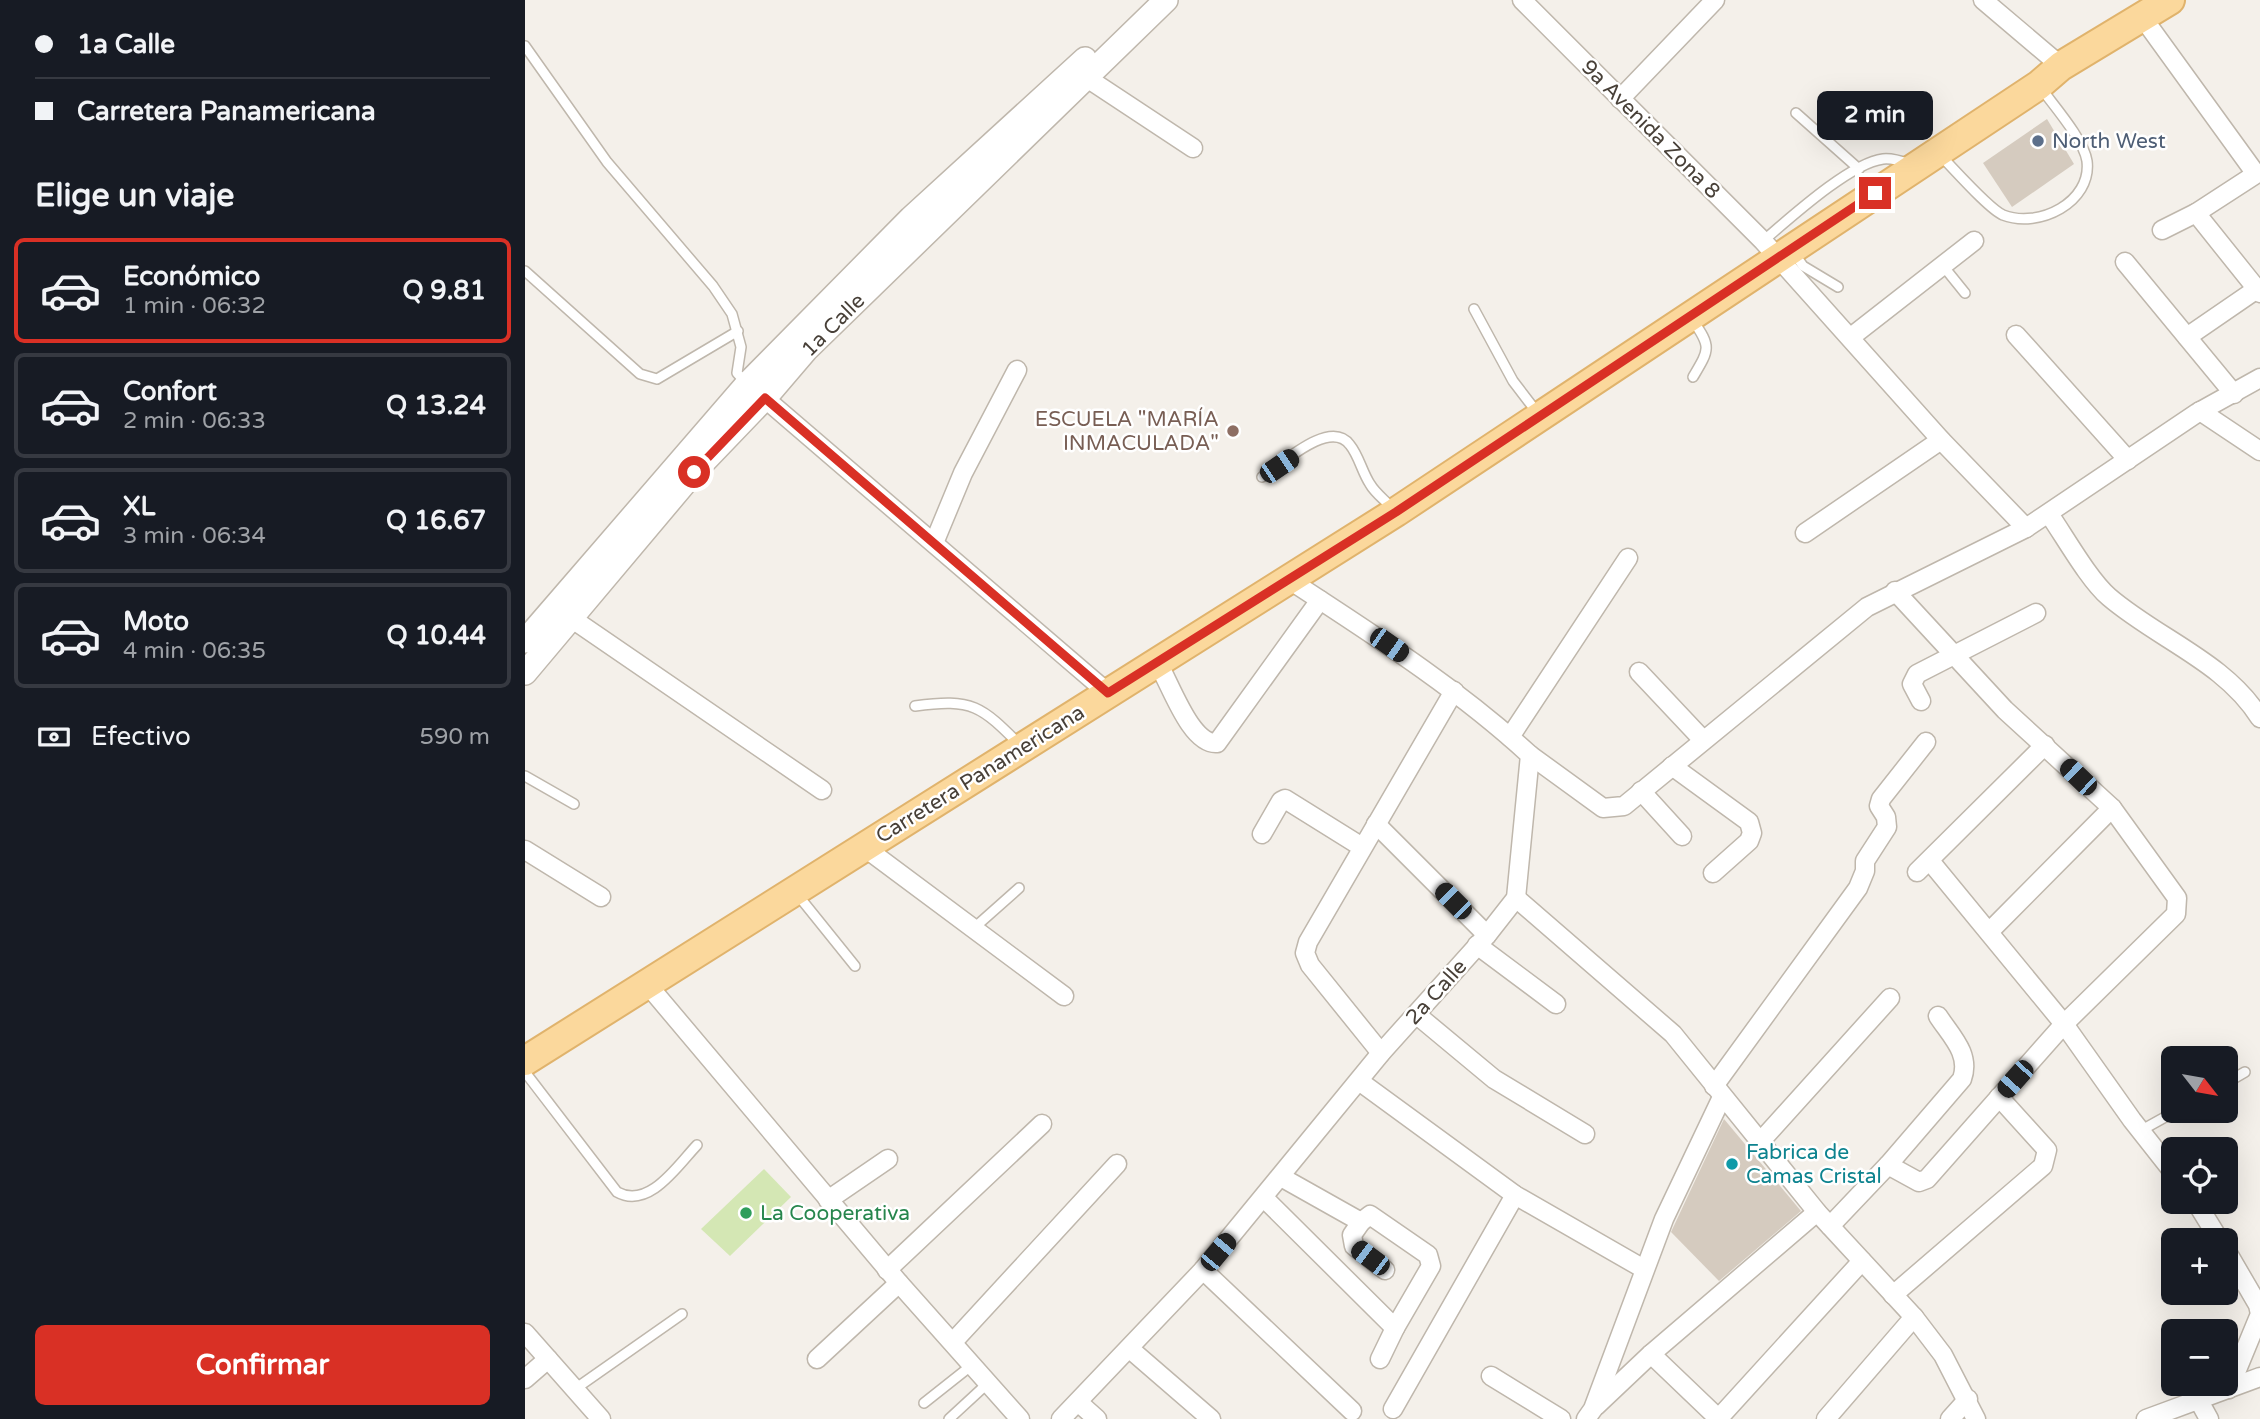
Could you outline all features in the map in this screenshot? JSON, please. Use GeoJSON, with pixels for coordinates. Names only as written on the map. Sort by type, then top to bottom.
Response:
{"type":"FeatureCollection","features":[{"type":"Feature","properties":{"kind":"main road","name":"Carretera Panamericana"},"geometry":{"type":"LineString","coordinates":[[535,1052],[796,892],[1396,512],[1690,316],[1778,249],[1927,159],[2039,85],[2061,66],[2170,0]]}},
{"type":"Feature","properties":{"kind":"street","name":"1a Calle"},"geometry":{"type":"LineString","coordinates":[[525,641],[747,384],[911,218],[1145,0]]}},
{"type":"Feature","properties":{"kind":"street","name":"1a Calle"},"geometry":{"type":"LineString","coordinates":[[525,673],[694,472],[765,398],[806,350],[1166,0]]}},
{"type":"Feature","properties":{"kind":"street","name":"9a Avenida Zona 8"},"geometry":{"type":"LineString","coordinates":[[1523,0],[1620,99],[1778,249],[1941,440],[2026,528]]}},
{"type":"Feature","properties":{"kind":"street"},"geometry":{"type":"LineString","coordinates":[[1620,99],[1716,0]]}},
{"type":"Feature","properties":{"kind":"street"},"geometry":{"type":"LineString","coordinates":[[1983,0],[2061,66]]}},
{"type":"Feature","properties":{"kind":"street"},"geometry":{"type":"LineString","coordinates":[[2143,18],[2255,169],[2253,178],[2196,213],[2162,230]]}},
{"type":"Feature","properties":{"kind":"street"},"geometry":{"type":"LineString","coordinates":[[1087,78],[1193,148]]}},
{"type":"Feature","properties":{"kind":"street"},"geometry":{"type":"LineString","coordinates":[[2187,337],[2258,291],[2196,213]]}},
{"type":"Feature","properties":{"kind":"street"},"geometry":{"type":"LineString","coordinates":[[1851,337],[1944,267],[1974,240]]}},
{"type":"Feature","properties":{"kind":"street"},"geometry":{"type":"LineString","coordinates":[[2125,262],[2234,394]]}},
{"type":"Feature","properties":{"kind":"street"},"geometry":{"type":"LineString","coordinates":[[2017,335],[2128,460]]}},
{"type":"Feature","properties":{"kind":"street"},"geometry":{"type":"LineString","coordinates":[[934,543],[963,473],[1017,370]]}},
{"type":"Feature","properties":{"kind":"street"},"geometry":{"type":"LineString","coordinates":[[1288,579],[1454,691],[1530,755],[1603,808],[1624,806],[1842,626],[1895,591],[2026,528],[2200,411],[2260,379]]}},
{"type":"Feature","properties":{"kind":"street"},"geometry":{"type":"LineString","coordinates":[[747,384],[1108,693]]}},
{"type":"Feature","properties":{"kind":"street"},"geometry":{"type":"LineString","coordinates":[[2200,411],[2260,451]]}},
{"type":"Feature","properties":{"kind":"street"},"geometry":{"type":"LineString","coordinates":[[1805,533],[1941,440]]}},
{"type":"Feature","properties":{"kind":"street"},"geometry":{"type":"LineString","coordinates":[[2049,514],[2106,595],[2226,680],[2258,710]]}},
{"type":"Feature","properties":{"kind":"street"},"geometry":{"type":"LineString","coordinates":[[1510,737],[1628,558]]}},
{"type":"Feature","properties":{"kind":"street"},"geometry":{"type":"LineString","coordinates":[[1888,1165],[1919,1182],[1927,1179],[2064,1024],[2176,914],[2178,906],[2177,898],[2112,808],[2004,710],[1895,591]]}},
{"type":"Feature","properties":{"kind":"street"},"geometry":{"type":"LineString","coordinates":[[1157,662],[1185,719],[1204,741],[1217,743],[1320,600]]}},
{"type":"Feature","properties":{"kind":"street"},"geometry":{"type":"LineString","coordinates":[[1921,701],[1912,684],[1917,674],[2036,612]]}},
{"type":"Feature","properties":{"kind":"street"},"geometry":{"type":"LineString","coordinates":[[571,618],[822,790]]}},
{"type":"Feature","properties":{"kind":"street"},"geometry":{"type":"LineString","coordinates":[[1639,672],[1703,740]]}},
{"type":"Feature","properties":{"kind":"street"},"geometry":{"type":"LineString","coordinates":[[1381,1053],[1310,965],[1305,953],[1308,942],[1362,847],[1454,691]]}},
{"type":"Feature","properties":{"kind":"street"},"geometry":{"type":"LineString","coordinates":[[1589,1414],[1644,1269],[1718,1092],[1858,888],[1865,871],[1865,861],[1887,827],[1886,817],[1879,806],[1881,799],[1926,742]]}},
{"type":"Feature","properties":{"kind":"street"},"geometry":{"type":"LineString","coordinates":[[2045,745],[1924,866],[1989,932],[2064,1024],[2161,1157]]}},
{"type":"Feature","properties":{"kind":"street"},"geometry":{"type":"LineString","coordinates":[[1530,755],[1516,898],[1673,1034],[1817,1212],[1914,1317],[1943,1355],[1976,1419]]}},
{"type":"Feature","properties":{"kind":"street"},"geometry":{"type":"LineString","coordinates":[[1672,766],[1749,822],[1751,827],[1749,841],[1713,873]]}},
{"type":"Feature","properties":{"kind":"street"},"geometry":{"type":"LineString","coordinates":[[1641,791],[1682,836]]}},
{"type":"Feature","properties":{"kind":"street"},"geometry":{"type":"LineString","coordinates":[[1262,834],[1281,801],[1285,799],[1362,847]]}},
{"type":"Feature","properties":{"kind":"street"},"geometry":{"type":"LineString","coordinates":[[1989,932],[2112,808]]}},
{"type":"Feature","properties":{"kind":"street"},"geometry":{"type":"LineString","coordinates":[[1376,824],[1482,940],[1556,1004]]}},
{"type":"Feature","properties":{"kind":"street"},"geometry":{"type":"LineString","coordinates":[[864,847],[1064,996]]}},
{"type":"Feature","properties":{"kind":"street"},"geometry":{"type":"LineString","coordinates":[[525,850],[601,897]]}},
{"type":"Feature","properties":{"kind":"street","name":"2a Calle"},"geometry":{"type":"LineString","coordinates":[[1061,1419],[1203,1270],[1381,1053],[1417,1015],[1516,898]]}},
{"type":"Feature","properties":{"kind":"street"},"geometry":{"type":"LineString","coordinates":[[647,984],[893,1276],[1020,1419]]}},
{"type":"Feature","properties":{"kind":"street"},"geometry":{"type":"LineString","coordinates":[[1760,1142],[1890,998]]}},
{"type":"Feature","properties":{"kind":"street"},"geometry":{"type":"LineString","coordinates":[[1417,1015],[1494,1079],[1585,1134]]}},
{"type":"Feature","properties":{"kind":"street"},"geometry":{"type":"LineString","coordinates":[[1830,1226],[1888,1165],[1962,1079],[1966,1070],[1964,1055],[1938,1016]]}},
{"type":"Feature","properties":{"kind":"street"},"geometry":{"type":"LineString","coordinates":[[1359,1081],[1515,1195],[1644,1269]]}},
{"type":"Feature","properties":{"kind":"street"},"geometry":{"type":"LineString","coordinates":[[1893,1295],[2043,1166],[2047,1150],[1999,1097]]}},
{"type":"Feature","properties":{"kind":"street"},"geometry":{"type":"LineString","coordinates":[[817,1359],[893,1276],[1042,1124]]}},
{"type":"Feature","properties":{"kind":"street"},"geometry":{"type":"LineString","coordinates":[[828,1199],[888,1159]]}},
{"type":"Feature","properties":{"kind":"street"},"geometry":{"type":"LineString","coordinates":[[953,1342],[1117,1164]]}},
{"type":"Feature","properties":{"kind":"street"},"geometry":{"type":"LineString","coordinates":[[1281,1177],[1361,1222]]}},
{"type":"Feature","properties":{"kind":"street"},"geometry":{"type":"LineString","coordinates":[[1393,1409],[1515,1195]]}},
{"type":"Feature","properties":{"kind":"street"},"geometry":{"type":"LineString","coordinates":[[1263,1198],[1395,1328]]}},
{"type":"Feature","properties":{"kind":"street"},"geometry":{"type":"LineString","coordinates":[[1589,1414],[1651,1354],[1817,1212]]}},
{"type":"Feature","properties":{"kind":"street"},"geometry":{"type":"LineString","coordinates":[[1380,1359],[1431,1266],[1431,1260],[1370,1216],[1361,1222],[1352,1235],[1354,1246],[1385,1269]]}},
{"type":"Feature","properties":{"kind":"street"},"geometry":{"type":"LineString","coordinates":[[1651,1354],[1719,1419],[1861,1261]]}},
{"type":"Feature","properties":{"kind":"street"},"geometry":{"type":"LineString","coordinates":[[1203,1270],[1352,1410]]}},
{"type":"Feature","properties":{"kind":"street"},"geometry":{"type":"LineString","coordinates":[[2238,1271],[2258,1305],[2260,1314],[2238,1367]]}},
{"type":"Feature","properties":{"kind":"street"},"geometry":{"type":"LineString","coordinates":[[1826,1419],[1914,1317]]}},
{"type":"Feature","properties":{"kind":"street"},"geometry":{"type":"LineString","coordinates":[[525,1333],[601,1419]]}},
{"type":"Feature","properties":{"kind":"street"},"geometry":{"type":"LineString","coordinates":[[1130,1349],[1211,1419]]}},
{"type":"Feature","properties":{"kind":"street"},"geometry":{"type":"LineString","coordinates":[[525,1380],[548,1359]]}},
{"type":"Feature","properties":{"kind":"street"},"geometry":{"type":"LineString","coordinates":[[1491,1376],[1561,1419]]}},
{"type":"Feature","properties":{"kind":"street"},"geometry":{"type":"LineString","coordinates":[[2238,1386],[2260,1377]]}},
{"type":"Feature","properties":{"kind":"street"},"geometry":{"type":"LineString","coordinates":[[2146,1419],[2207,1396]]}},
{"type":"Feature","properties":{"kind":"street"},"geometry":{"type":"LineString","coordinates":[[1950,1419],[1968,1399]]}},
{"type":"Feature","properties":{"kind":"street"},"geometry":{"type":"LineString","coordinates":[[2198,1399],[2209,1419]]}},
{"type":"Feature","properties":{"kind":"street"},"geometry":{"type":"LineString","coordinates":[[1078,1402],[1097,1419]]}},
{"type":"Feature","properties":{"kind":"lane"},"geometry":{"type":"LineString","coordinates":[[525,46],[607,162],[713,286],[739,331],[741,347],[737,373],[747,384]]}},
{"type":"Feature","properties":{"kind":"lane"},"geometry":{"type":"LineString","coordinates":[[1838,287],[1778,249],[1824,191],[1859,169],[1883,159],[1927,159],[2001,215],[2026,219],[2047,216],[2066,205],[2087,180],[2087,158],[2039,85]]}},
{"type":"Feature","properties":{"kind":"lane"},"geometry":{"type":"LineString","coordinates":[[1796,113],[1859,169]]}},
{"type":"Feature","properties":{"kind":"lane"},"geometry":{"type":"LineString","coordinates":[[1944,267],[1965,293]]}},
{"type":"Feature","properties":{"kind":"lane"},"geometry":{"type":"LineString","coordinates":[[525,271],[640,374],[657,379],[739,331]]}},
{"type":"Feature","properties":{"kind":"lane"},"geometry":{"type":"LineString","coordinates":[[1474,309],[1513,382],[1540,416]]}},
{"type":"Feature","properties":{"kind":"lane"},"geometry":{"type":"LineString","coordinates":[[1690,316],[1707,343],[1708,352],[1693,377]]}},
{"type":"Feature","properties":{"kind":"lane"},"geometry":{"type":"LineString","coordinates":[[1262,477],[1314,442],[1334,435],[1343,437],[1352,446],[1371,486],[1396,512]]}},
{"type":"Feature","properties":{"kind":"lane"},"geometry":{"type":"LineString","coordinates":[[915,706],[946,702],[970,705],[989,714],[1022,747]]}},
{"type":"Feature","properties":{"kind":"lane"},"geometry":{"type":"LineString","coordinates":[[525,776],[574,804]]}},
{"type":"Feature","properties":{"kind":"lane"},"geometry":{"type":"LineString","coordinates":[[974,928],[1019,888]]}},
{"type":"Feature","properties":{"kind":"lane"},"geometry":{"type":"LineString","coordinates":[[796,892],[855,966]]}},
{"type":"Feature","properties":{"kind":"lane"},"geometry":{"type":"LineString","coordinates":[[525,1072],[617,1192],[623,1196],[634,1197],[654,1190],[697,1145]]}},
{"type":"Feature","properties":{"kind":"lane"},"geometry":{"type":"LineString","coordinates":[[2238,1076],[2245,1072]]}},
{"type":"Feature","properties":{"kind":"lane"},"geometry":{"type":"LineString","coordinates":[[2140,1131],[2161,1119]]}},
{"type":"Feature","properties":{"kind":"lane"},"geometry":{"type":"LineString","coordinates":[[575,1389],[682,1314]]}},
{"type":"Feature","properties":{"kind":"lane"},"geometry":{"type":"LineString","coordinates":[[924,1403],[972,1365]]}},
{"type":"Feature","properties":{"kind":"lane"},"geometry":{"type":"LineString","coordinates":[[949,1419],[988,1383]]}},
{"type":"Feature","properties":{"kind":"green space","name":"La Cooperativa"},"geometry":{"type":"Polygon","coordinates":[[[764,1169],[791,1197],[730,1256],[701,1229],[764,1169]]]}},
{"type":"Feature","properties":{"kind":"building","name":"North West"},"geometry":{"type":"Polygon","coordinates":[[[2047,119],[2074,164],[2012,207],[1983,163],[2047,119]]]}},
{"type":"Feature","properties":{"kind":"building","name":"Fabrica de Camas Cristal"},"geometry":{"type":"Polygon","coordinates":[[[1724,1119],[1801,1211],[1719,1281],[1671,1232],[1724,1119]]]}},
{"type":"Feature","properties":{"kind":"place","name":"North West"},"geometry":{"type":"Point","coordinates":[2038,141]}},
{"type":"Feature","properties":{"kind":"place","name":"ESCUELA \"MARÍA INMACULADA\""},"geometry":{"type":"Point","coordinates":[1233,431]}},
{"type":"Feature","properties":{"kind":"place","name":"Fabrica de Camas Cristal"},"geometry":{"type":"Point","coordinates":[1732,1164]}},
{"type":"Feature","properties":{"kind":"place","name":"La Cooperativa"},"geometry":{"type":"Point","coordinates":[746,1213]}},
{"type":"Feature","properties":{"kind":"route"},"geometry":{"type":"LineString","coordinates":[[694,472],[765,398],[1108,693],[1396,512],[1875,193]]}}]}
